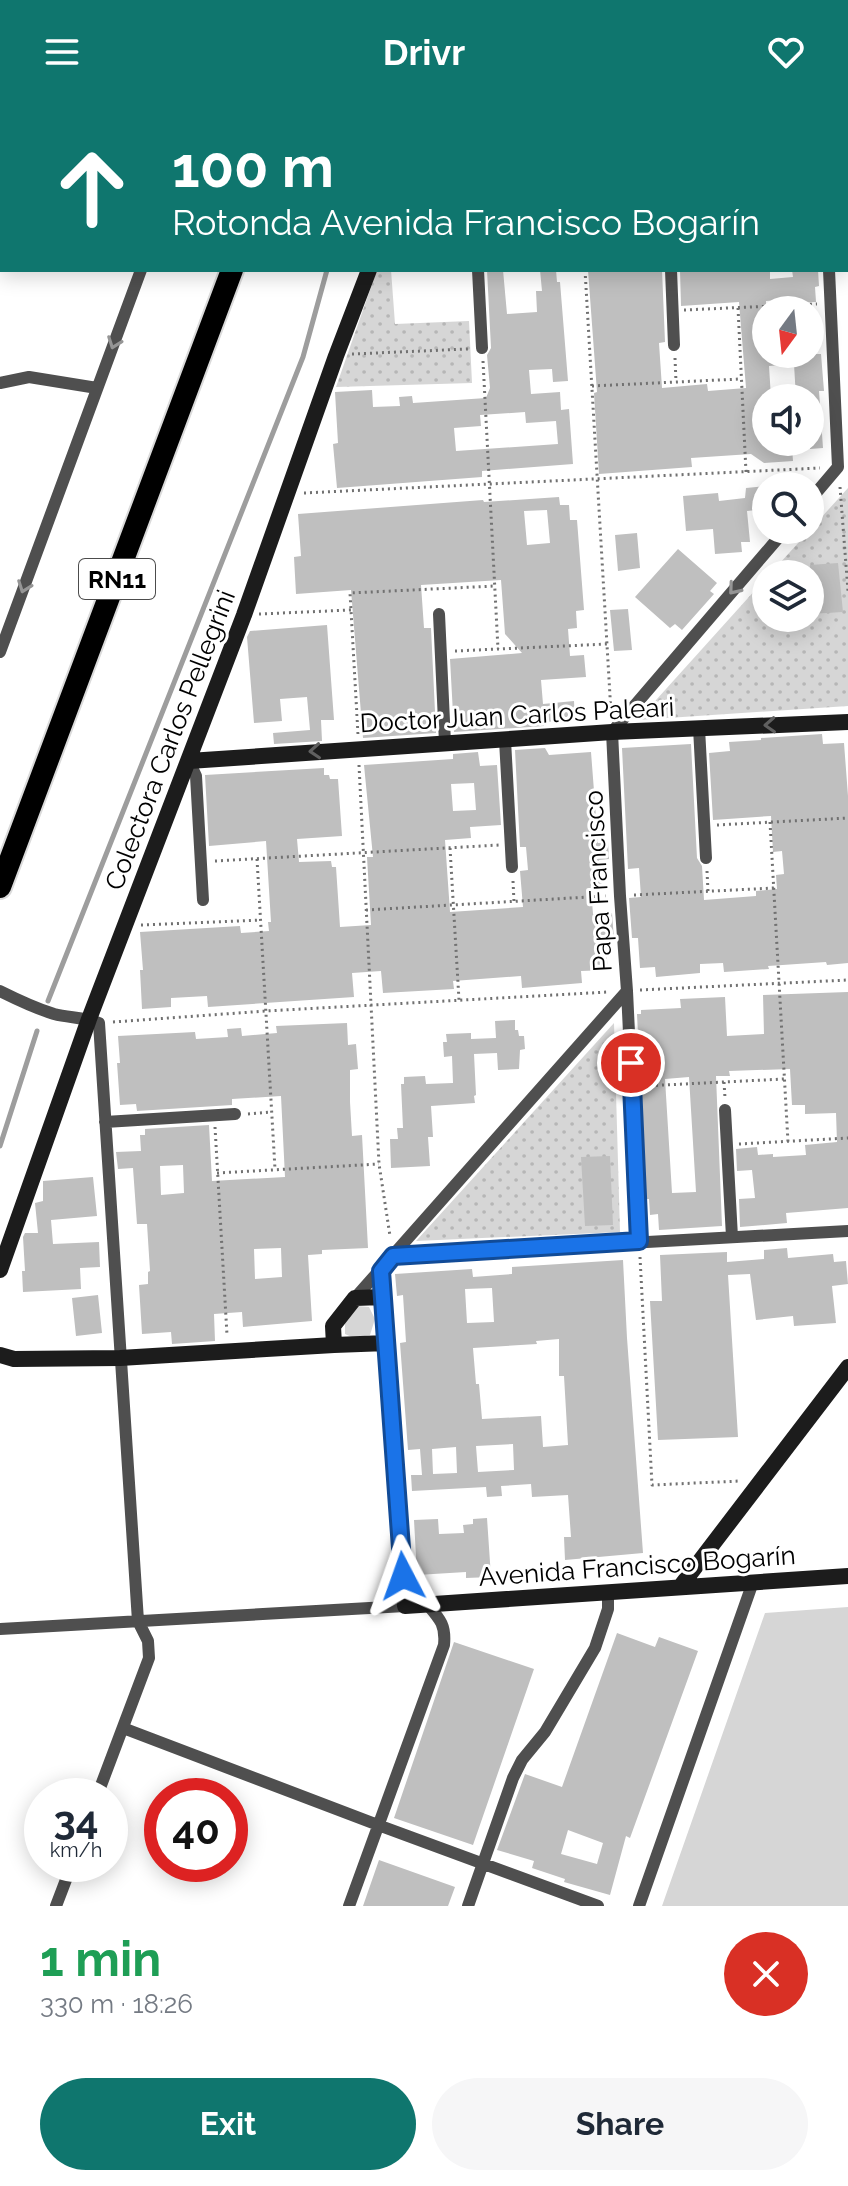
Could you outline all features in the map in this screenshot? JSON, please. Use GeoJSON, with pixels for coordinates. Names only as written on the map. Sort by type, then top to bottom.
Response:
{"type":"FeatureCollection","features":[{"type":"Feature","properties":{"kind":"highway","name":"RN11"},"geometry":{"type":"LineString","coordinates":[[0,887],[231,272]]}},
{"type":"Feature","properties":{"kind":"street"},"geometry":{"type":"LineString","coordinates":[[0,652],[140,272]]}},
{"type":"Feature","properties":{"kind":"street","name":"Colectora Carlos Pellegrini"},"geometry":{"type":"LineString","coordinates":[[0,1270],[7,1225],[94,1021],[125,926],[244,615],[368,272]]}},
{"type":"Feature","properties":{"kind":"street"},"geometry":{"type":"LineString","coordinates":[[478,272],[482,348]]}},
{"type":"Feature","properties":{"kind":"street"},"geometry":{"type":"LineString","coordinates":[[671,272],[674,345]]}},
{"type":"Feature","properties":{"kind":"street"},"geometry":{"type":"LineString","coordinates":[[824,484],[838,467],[829,272]]}},
{"type":"Feature","properties":{"kind":"street"},"geometry":{"type":"LineString","coordinates":[[0,383],[29,377],[97,388]]}},
{"type":"Feature","properties":{"kind":"street"},"geometry":{"type":"LineString","coordinates":[[612,732],[773,544]]}},
{"type":"Feature","properties":{"kind":"street"},"geometry":{"type":"LineString","coordinates":[[439,614],[445,743]]}},
{"type":"Feature","properties":{"kind":"street","name":"Doctor Juan Carlos Paleari"},"geometry":{"type":"LineString","coordinates":[[189,761],[612,732],[848,722]]}},
{"type":"Feature","properties":{"kind":"street"},"geometry":{"type":"LineString","coordinates":[[699,728],[706,858]]}},
{"type":"Feature","properties":{"kind":"street","name":"Papa Francisco"},"geometry":{"type":"LineString","coordinates":[[355,1298],[627,991],[612,732]]}},
{"type":"Feature","properties":{"kind":"street"},"geometry":{"type":"LineString","coordinates":[[505,740],[512,867]]}},
{"type":"Feature","properties":{"kind":"street"},"geometry":{"type":"LineString","coordinates":[[189,761],[196,776],[203,900]]}},
{"type":"Feature","properties":{"kind":"street"},"geometry":{"type":"LineString","coordinates":[[0,991],[58,1015],[94,1021],[105,1122],[138,1621],[148,1641],[149,1658],[104,1778]]}},
{"type":"Feature","properties":{"kind":"street"},"geometry":{"type":"LineString","coordinates":[[627,991],[639,1241]]}},
{"type":"Feature","properties":{"kind":"street"},"geometry":{"type":"LineString","coordinates":[[725,1110],[732,1237]]}},
{"type":"Feature","properties":{"kind":"street"},"geometry":{"type":"LineString","coordinates":[[105,1122],[235,1114]]}},
{"type":"Feature","properties":{"kind":"street"},"geometry":{"type":"LineString","coordinates":[[393,1256],[848,1231]]}},
{"type":"Feature","properties":{"kind":"street"},"geometry":{"type":"LineString","coordinates":[[0,1629],[405,1606],[381,1271]]}},
{"type":"Feature","properties":{"kind":"street"},"geometry":{"type":"LineString","coordinates":[[334,1345],[333,1326],[355,1298],[383,1297]]}},
{"type":"Feature","properties":{"kind":"street"},"geometry":{"type":"LineString","coordinates":[[0,1355],[14,1359],[120,1358],[387,1343]]}},
{"type":"Feature","properties":{"kind":"street"},"geometry":{"type":"LineString","coordinates":[[680,1587],[848,1367]]}},
{"type":"Feature","properties":{"kind":"street","name":"Avenida Francisco Bogarín"},"geometry":{"type":"LineString","coordinates":[[405,1606],[848,1576]]}},
{"type":"Feature","properties":{"kind":"street"},"geometry":{"type":"LineString","coordinates":[[639,1906],[753,1582]]}},
{"type":"Feature","properties":{"kind":"street"},"geometry":{"type":"LineString","coordinates":[[468,1906],[517,1769],[545,1732],[595,1648],[608,1609],[608,1592]]}},
{"type":"Feature","properties":{"kind":"street"},"geometry":{"type":"LineString","coordinates":[[349,1906],[444,1645],[446,1631],[427,1604]]}},
{"type":"Feature","properties":{"kind":"street"},"geometry":{"type":"LineString","coordinates":[[123,1728],[598,1906]]}},
{"type":"Feature","properties":{"kind":"street"},"geometry":{"type":"LineString","coordinates":[[56,1906],[65,1882]]}},
{"type":"Feature","properties":{"kind":"path"},"geometry":{"type":"LineString","coordinates":[[585,272],[612,732]]}},
{"type":"Feature","properties":{"kind":"path"},"geometry":{"type":"LineString","coordinates":[[673,310],[830,303]]}},
{"type":"Feature","properties":{"kind":"path"},"geometry":{"type":"LineString","coordinates":[[738,308],[746,472]]}},
{"type":"Feature","properties":{"kind":"path"},"geometry":{"type":"LineString","coordinates":[[674,345],[676,382]]}},
{"type":"Feature","properties":{"kind":"path"},"geometry":{"type":"LineString","coordinates":[[336,356],[482,348],[498,649]]}},
{"type":"Feature","properties":{"kind":"path"},"geometry":{"type":"LineString","coordinates":[[592,386],[742,379]]}},
{"type":"Feature","properties":{"kind":"path"},"geometry":{"type":"LineString","coordinates":[[287,494],[838,467],[848,591]]}},
{"type":"Feature","properties":{"kind":"path"},"geometry":{"type":"LineString","coordinates":[[393,1256],[379,1164],[350,593],[495,586]]}},
{"type":"Feature","properties":{"kind":"path"},"geometry":{"type":"LineString","coordinates":[[244,615],[351,610]]}},
{"type":"Feature","properties":{"kind":"path"},"geometry":{"type":"LineString","coordinates":[[441,652],[607,644]]}},
{"type":"Feature","properties":{"kind":"path"},"geometry":{"type":"LineString","coordinates":[[705,825],[848,818]]}},
{"type":"Feature","properties":{"kind":"path"},"geometry":{"type":"LineString","coordinates":[[770,822],[788,1142]]}},
{"type":"Feature","properties":{"kind":"path"},"geometry":{"type":"LineString","coordinates":[[201,862],[511,845]]}},
{"type":"Feature","properties":{"kind":"path"},"geometry":{"type":"LineString","coordinates":[[450,848],[459,1000]]}},
{"type":"Feature","properties":{"kind":"path"},"geometry":{"type":"LineString","coordinates":[[706,858],[708,891],[774,888]]}},
{"type":"Feature","properties":{"kind":"path"},"geometry":{"type":"LineString","coordinates":[[257,859],[275,1169]]}},
{"type":"Feature","properties":{"kind":"path"},"geometry":{"type":"LineString","coordinates":[[366,910],[514,902],[512,867]]}},
{"type":"Feature","properties":{"kind":"path"},"geometry":{"type":"LineString","coordinates":[[125,926],[261,920]]}},
{"type":"Feature","properties":{"kind":"path"},"geometry":{"type":"LineString","coordinates":[[94,1021],[848,980]]}},
{"type":"Feature","properties":{"kind":"path"},"geometry":{"type":"LineString","coordinates":[[632,1087],[784,1079]]}},
{"type":"Feature","properties":{"kind":"path"},"geometry":{"type":"LineString","coordinates":[[235,1114],[272,1112]]}},
{"type":"Feature","properties":{"kind":"path"},"geometry":{"type":"LineString","coordinates":[[214,1116],[228,1351]]}},
{"type":"Feature","properties":{"kind":"path"},"geometry":{"type":"LineString","coordinates":[[727,1145],[848,1138]]}},
{"type":"Feature","properties":{"kind":"path"},"geometry":{"type":"LineString","coordinates":[[217,1173],[379,1164]]}},
{"type":"Feature","properties":{"kind":"path"},"geometry":{"type":"LineString","coordinates":[[639,1241],[652,1485],[761,1480]]}},
{"type":"Feature","properties":{"kind":"shaded area"},"geometry":{"type":"Polygon","coordinates":[[[376,272],[391,272],[395,324],[469,321],[472,383],[336,387],[376,272]]]}},
{"type":"Feature","properties":{"kind":"shaded area"},"geometry":{"type":"Polygon","coordinates":[[[848,488],[848,706],[638,720],[752,594],[752,632],[824,632],[824,560],[783,560],[797,544],[824,544],[824,514],[848,488]]]}},
{"type":"Feature","properties":{"kind":"shaded area"},"geometry":{"type":"Polygon","coordinates":[[[614,1023],[620,1232],[416,1241],[614,1023]]]}},
{"type":"Feature","properties":{"kind":"shaded area"},"geometry":{"type":"Polygon","coordinates":[[[358,1306],[369,1307],[375,1319],[370,1335],[354,1338],[345,1334],[345,1322],[358,1306]]]}},
{"type":"Feature","properties":{"kind":"shaded area"},"geometry":{"type":"Polygon","coordinates":[[[848,1607],[848,1906],[662,1906],[765,1613],[848,1607]]]}},
{"type":"Feature","properties":{"kind":"building"},"geometry":{"type":"Polygon","coordinates":[[[487,272],[503,272],[507,314],[537,312],[536,291],[542,291],[540,272],[556,272],[557,282],[560,282],[568,381],[553,382],[552,369],[529,370],[531,394],[560,392],[561,410],[569,409],[573,464],[482,471],[482,477],[337,488],[333,444],[338,443],[335,392],[372,390],[373,407],[400,406],[399,397],[412,396],[413,403],[486,398],[490,388],[487,355],[491,348],[487,272]],[[525,412],[480,415],[481,426],[454,428],[456,451],[558,444],[556,421],[526,423],[525,412]]]}},
{"type":"Feature","properties":{"kind":"building"},"geometry":{"type":"Polygon","coordinates":[[[588,272],[662,272],[665,342],[659,343],[662,388],[707,384],[708,391],[746,388],[739,302],[681,306],[680,272],[770,272],[770,279],[793,277],[792,272],[818,272],[816,296],[752,296],[752,368],[769,368],[770,384],[752,384],[752,455],[691,458],[692,467],[599,474],[594,393],[597,392],[588,272]]]}},
{"type":"Feature","properties":{"kind":"building"},"geometry":{"type":"Polygon","coordinates":[[[794,368],[822,368],[823,384],[795,384],[794,368]]]}},
{"type":"Feature","properties":{"kind":"building"},"geometry":{"type":"Polygon","coordinates":[[[754,456],[793,456],[793,461],[764,463],[754,456]]]}},
{"type":"Feature","properties":{"kind":"building"},"geometry":{"type":"Polygon","coordinates":[[[752,487],[752,510],[747,511],[750,542],[741,542],[742,552],[715,554],[713,529],[686,531],[683,496],[718,493],[719,501],[745,498],[746,488],[752,487]]]}},
{"type":"Feature","properties":{"kind":"building"},"geometry":{"type":"Polygon","coordinates":[[[559,497],[560,505],[569,505],[570,520],[577,520],[584,610],[576,611],[577,628],[568,629],[570,656],[584,655],[586,677],[541,680],[543,704],[574,701],[575,720],[544,722],[544,726],[454,732],[450,659],[522,653],[505,634],[501,580],[421,585],[424,628],[431,628],[436,733],[363,738],[351,590],[296,594],[294,557],[301,556],[298,514],[559,497]],[[547,510],[524,511],[527,545],[550,543],[547,510]]]}},
{"type":"Feature","properties":{"kind":"building"},"geometry":{"type":"Polygon","coordinates":[[[637,533],[640,568],[618,571],[615,535],[637,533]]]}},
{"type":"Feature","properties":{"kind":"building"},"geometry":{"type":"Polygon","coordinates":[[[678,549],[717,583],[710,591],[714,594],[682,630],[675,624],[670,628],[635,597],[678,549]]]}},
{"type":"Feature","properties":{"kind":"building"},"geometry":{"type":"Polygon","coordinates":[[[838,563],[843,612],[824,613],[824,564],[838,563]]]}},
{"type":"Feature","properties":{"kind":"building"},"geometry":{"type":"Polygon","coordinates":[[[628,609],[632,650],[614,651],[610,610],[628,609]]]}},
{"type":"Feature","properties":{"kind":"building"},"geometry":{"type":"Polygon","coordinates":[[[327,625],[334,720],[321,720],[322,741],[274,744],[273,733],[310,730],[307,697],[280,699],[282,721],[254,723],[247,637],[250,631],[327,625]]]}},
{"type":"Feature","properties":{"kind":"building"},"geometry":{"type":"Polygon","coordinates":[[[822,734],[823,744],[844,743],[848,796],[848,963],[768,966],[769,969],[724,972],[723,963],[700,964],[700,973],[656,977],[655,967],[640,968],[638,938],[632,938],[629,898],[641,897],[639,868],[628,869],[622,748],[691,744],[697,858],[702,866],[704,900],[756,896],[756,891],[777,889],[776,875],[784,874],[782,851],[773,852],[771,816],[713,820],[709,753],[730,751],[729,742],[822,734]]]}},
{"type":"Feature","properties":{"kind":"building"},"geometry":{"type":"Polygon","coordinates":[[[545,748],[549,755],[591,752],[598,843],[608,842],[609,859],[599,860],[602,888],[591,889],[593,914],[612,913],[614,939],[605,940],[608,970],[581,971],[582,983],[522,988],[521,976],[453,981],[454,989],[383,993],[381,971],[352,973],[354,997],[208,1007],[207,996],[171,998],[171,1007],[142,1009],[140,932],[240,926],[241,933],[269,931],[266,841],[209,846],[205,775],[324,768],[324,775],[338,779],[342,836],[297,839],[299,862],[331,861],[332,867],[336,867],[340,927],[371,925],[367,857],[373,857],[364,765],[453,759],[453,754],[478,752],[480,766],[497,765],[501,825],[470,827],[471,838],[445,840],[450,912],[523,907],[520,871],[528,870],[526,847],[520,847],[515,750],[545,748]],[[474,783],[451,784],[453,811],[476,810],[474,783]]]}},
{"type":"Feature","properties":{"kind":"building"},"geometry":{"type":"Polygon","coordinates":[[[848,992],[848,1208],[786,1213],[787,1223],[740,1227],[739,1199],[755,1198],[752,1170],[737,1171],[736,1149],[757,1147],[758,1155],[773,1154],[773,1157],[806,1155],[805,1145],[837,1142],[836,1113],[805,1114],[805,1105],[792,1105],[790,1069],[729,1071],[730,1076],[716,1076],[722,1226],[659,1230],[658,1214],[650,1215],[649,1199],[646,1199],[637,1014],[641,1014],[641,1010],[681,1008],[680,999],[725,997],[727,1036],[764,1034],[763,995],[848,992]],[[689,1077],[665,1079],[672,1193],[696,1192],[689,1077]]]}},
{"type":"Feature","properties":{"kind":"building"},"geometry":{"type":"Polygon","coordinates":[[[515,1020],[515,1030],[518,1030],[519,1036],[524,1036],[525,1049],[520,1050],[519,1069],[498,1070],[497,1053],[474,1054],[475,1103],[431,1106],[433,1137],[428,1137],[430,1166],[391,1168],[390,1139],[398,1139],[397,1128],[403,1128],[401,1084],[404,1084],[404,1077],[425,1076],[426,1084],[453,1083],[452,1056],[444,1057],[446,1034],[471,1033],[471,1039],[496,1038],[495,1021],[515,1020]]]}},
{"type":"Feature","properties":{"kind":"building"},"geometry":{"type":"Polygon","coordinates":[[[347,1023],[348,1045],[356,1044],[358,1069],[350,1070],[352,1136],[362,1135],[368,1248],[322,1250],[322,1254],[308,1255],[312,1321],[243,1327],[242,1312],[214,1314],[215,1341],[172,1344],[171,1332],[142,1334],[139,1285],[148,1284],[150,1271],[147,1224],[137,1224],[133,1168],[118,1169],[116,1152],[141,1151],[140,1135],[145,1135],[145,1129],[209,1125],[212,1181],[285,1177],[281,1096],[232,1099],[232,1105],[137,1111],[136,1104],[120,1105],[118,1036],[195,1032],[196,1039],[228,1037],[227,1029],[241,1028],[242,1036],[277,1033],[276,1026],[347,1023]],[[183,1165],[160,1166],[161,1195],[184,1193],[183,1165]],[[281,1248],[254,1249],[255,1279],[282,1277],[281,1248]]]}},
{"type":"Feature","properties":{"kind":"building"},"geometry":{"type":"Polygon","coordinates":[[[610,1156],[613,1225],[585,1226],[581,1157],[610,1156]]]}},
{"type":"Feature","properties":{"kind":"building"},"geometry":{"type":"Polygon","coordinates":[[[93,1177],[97,1216],[51,1220],[53,1244],[99,1242],[100,1267],[80,1268],[81,1289],[23,1292],[23,1237],[25,1233],[38,1233],[35,1203],[43,1201],[43,1181],[93,1177]]]}},
{"type":"Feature","properties":{"kind":"building"},"geometry":{"type":"Polygon","coordinates":[[[787,1248],[788,1258],[833,1254],[834,1262],[846,1261],[848,1284],[832,1286],[836,1323],[794,1326],[793,1316],[756,1320],[750,1274],[728,1275],[738,1437],[658,1440],[650,1301],[662,1301],[660,1255],[727,1252],[727,1262],[764,1259],[764,1250],[787,1248]]]}},
{"type":"Feature","properties":{"kind":"building"},"geometry":{"type":"Polygon","coordinates":[[[623,1260],[643,1553],[565,1560],[564,1537],[571,1537],[568,1495],[532,1497],[531,1484],[501,1486],[502,1496],[487,1497],[486,1487],[412,1491],[411,1475],[422,1475],[420,1449],[408,1450],[400,1343],[406,1342],[403,1295],[397,1296],[395,1274],[472,1269],[473,1277],[512,1274],[512,1267],[623,1260]],[[492,1288],[465,1289],[467,1323],[494,1322],[492,1288]],[[559,1339],[536,1341],[537,1344],[473,1348],[482,1419],[541,1416],[543,1447],[568,1445],[564,1376],[559,1376],[559,1339]],[[513,1444],[476,1446],[478,1472],[514,1470],[513,1444]],[[456,1447],[432,1449],[433,1474],[457,1473],[456,1447]]]}},
{"type":"Feature","properties":{"kind":"building"},"geometry":{"type":"Polygon","coordinates":[[[98,1295],[102,1333],[76,1336],[72,1298],[98,1295]]]}},
{"type":"Feature","properties":{"kind":"building"},"geometry":{"type":"Polygon","coordinates":[[[487,1518],[491,1577],[466,1578],[466,1572],[417,1575],[414,1520],[438,1519],[439,1534],[464,1533],[463,1525],[473,1524],[473,1519],[487,1518]]]}},
{"type":"Feature","properties":{"kind":"building"},"geometry":{"type":"Polygon","coordinates":[[[617,1633],[655,1647],[659,1637],[698,1651],[630,1838],[626,1836],[610,1895],[564,1882],[565,1879],[532,1868],[534,1861],[497,1850],[525,1774],[562,1787],[617,1633]],[[568,1830],[561,1854],[597,1864],[603,1843],[568,1830]]]}},
{"type":"Feature","properties":{"kind":"building"},"geometry":{"type":"Polygon","coordinates":[[[454,1642],[534,1669],[473,1845],[394,1818],[454,1642]]]}},
{"type":"Feature","properties":{"kind":"building"},"geometry":{"type":"Polygon","coordinates":[[[379,1860],[455,1887],[448,1906],[363,1906],[379,1860]]]}},
{"type":"Feature","properties":{"kind":"waterway"},"geometry":{"type":"LineString","coordinates":[[48,1001],[303,357],[326,272]]}},
{"type":"Feature","properties":{"kind":"waterway"},"geometry":{"type":"LineString","coordinates":[[0,1146],[37,1031]]}},
{"type":"Feature","properties":{"kind":"route"},"geometry":{"type":"LineString","coordinates":[[403,1576],[381,1271],[393,1256],[639,1241],[631,1063]]}}]}
